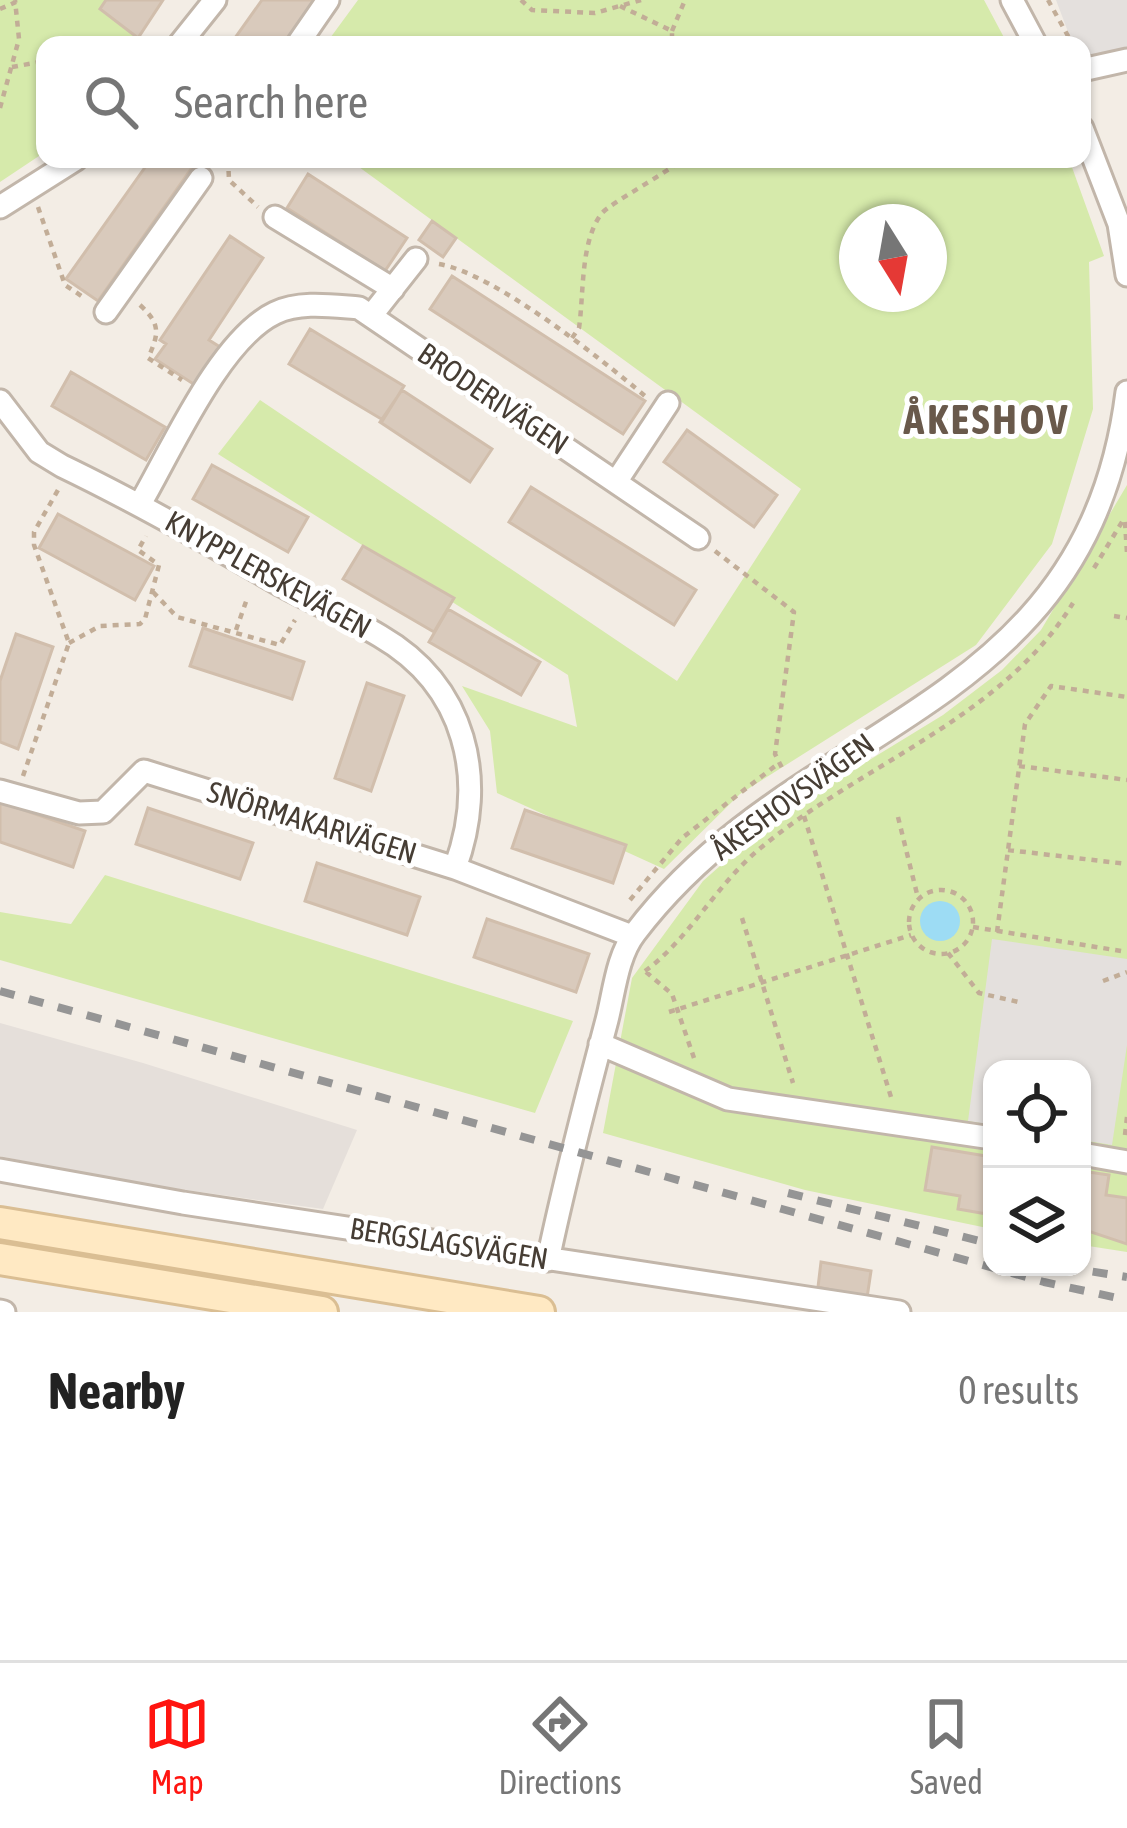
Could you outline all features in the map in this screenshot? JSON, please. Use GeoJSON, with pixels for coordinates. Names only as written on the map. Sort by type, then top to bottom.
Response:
{"type":"FeatureCollection","features":[{"type":"Feature","properties":{"kind":"main road","name":"BERGSLAGSVÄGEN"},"geometry":{"type":"LineString","coordinates":[[0,1223],[539,1312]]}},
{"type":"Feature","properties":{"kind":"main road"},"geometry":{"type":"LineString","coordinates":[[0,1259],[322,1312]]}},
{"type":"Feature","properties":{"kind":"street"},"geometry":{"type":"LineString","coordinates":[[186,36],[215,0]]}},
{"type":"Feature","properties":{"kind":"street"},"geometry":{"type":"LineString","coordinates":[[303,36],[328,0]]}},
{"type":"Feature","properties":{"kind":"street"},"geometry":{"type":"LineString","coordinates":[[1012,0],[1031,36]]}},
{"type":"Feature","properties":{"kind":"street"},"geometry":{"type":"LineString","coordinates":[[1091,68],[1127,60]]}},
{"type":"Feature","properties":{"kind":"street"},"geometry":{"type":"LineString","coordinates":[[1091,151],[1119,224],[1127,275]]}},
{"type":"Feature","properties":{"kind":"street"},"geometry":{"type":"LineString","coordinates":[[0,208],[63,168]]}},
{"type":"Feature","properties":{"kind":"street"},"geometry":{"type":"LineString","coordinates":[[106,312],[201,178]]}},
{"type":"Feature","properties":{"kind":"street"},"geometry":{"type":"LineString","coordinates":[[275,217],[393,289]]}},
{"type":"Feature","properties":{"kind":"street"},"geometry":{"type":"LineString","coordinates":[[371,316],[416,259]]}},
{"type":"Feature","properties":{"kind":"street","name":"BRODERIVÄGEN"},"geometry":{"type":"LineString","coordinates":[[148,509],[238,340],[276,312],[318,304],[359,308],[698,538]]}},
{"type":"Feature","properties":{"kind":"street","name":"ÅKESHOVSVÄGEN"},"geometry":{"type":"LineString","coordinates":[[548,1260],[600,1044],[632,936],[716,848],[946,693],[1018,633],[1063,576],[1102,504],[1120,452],[1127,392]]}},
{"type":"Feature","properties":{"kind":"street","name":"KNYPPLERSKEVÄGEN"},"geometry":{"type":"LineString","coordinates":[[0,401],[39,452],[385,638],[437,686],[461,724],[472,761],[468,833],[455,868]]}},
{"type":"Feature","properties":{"kind":"street"},"geometry":{"type":"LineString","coordinates":[[616,482],[666,407]]}},
{"type":"Feature","properties":{"kind":"street","name":"SNÖRMAKARVÄGEN"},"geometry":{"type":"LineString","coordinates":[[8,793],[79,813],[103,812],[144,771],[455,868],[632,936]]}},
{"type":"Feature","properties":{"kind":"street"},"geometry":{"type":"LineString","coordinates":[[600,1044],[728,1099],[983,1136]]}},
{"type":"Feature","properties":{"kind":"street"},"geometry":{"type":"LineString","coordinates":[[1091,1156],[1127,1162]]}},
{"type":"Feature","properties":{"kind":"street","name":"BERGSLAGSVÄGEN"},"geometry":{"type":"LineString","coordinates":[[0,1170],[898,1312]]}},
{"type":"Feature","properties":{"kind":"path"},"geometry":{"type":"LineString","coordinates":[[521,0],[532,10],[595,13],[637,1]]}},
{"type":"Feature","properties":{"kind":"path"},"geometry":{"type":"LineString","coordinates":[[672,36],[685,0]]}},
{"type":"Feature","properties":{"kind":"path"},"geometry":{"type":"LineString","coordinates":[[1048,0],[1067,36]]}},
{"type":"Feature","properties":{"kind":"path"},"geometry":{"type":"LineString","coordinates":[[0,9],[15,1],[19,39],[0,108]]}},
{"type":"Feature","properties":{"kind":"path"},"geometry":{"type":"LineString","coordinates":[[620,6],[672,31]]}},
{"type":"Feature","properties":{"kind":"path"},"geometry":{"type":"LineString","coordinates":[[12,67],[36,63]]}},
{"type":"Feature","properties":{"kind":"path"},"geometry":{"type":"LineString","coordinates":[[228,168],[229,180],[275,217]]}},
{"type":"Feature","properties":{"kind":"path"},"geometry":{"type":"LineString","coordinates":[[572,340],[580,328],[591,235],[604,210],[651,186],[672,168]]}},
{"type":"Feature","properties":{"kind":"path"},"geometry":{"type":"LineString","coordinates":[[30,191],[48,226],[65,285],[106,312]]}},
{"type":"Feature","properties":{"kind":"path"},"geometry":{"type":"LineString","coordinates":[[416,259],[455,266],[666,407]]}},
{"type":"Feature","properties":{"kind":"path"},"geometry":{"type":"LineString","coordinates":[[122,290],[156,320],[159,334],[148,358],[205,395]]}},
{"type":"Feature","properties":{"kind":"path"},"geometry":{"type":"LineString","coordinates":[[62,466],[57,494],[34,532],[34,545],[69,643]]}},
{"type":"Feature","properties":{"kind":"path"},"geometry":{"type":"LineString","coordinates":[[8,793],[69,643],[100,626],[140,624],[159,565],[138,550],[148,509]]}},
{"type":"Feature","properties":{"kind":"path"},"geometry":{"type":"LineString","coordinates":[[1126,517],[1127,553]]}},
{"type":"Feature","properties":{"kind":"path"},"geometry":{"type":"LineString","coordinates":[[698,538],[794,612],[775,754],[779,763]]}},
{"type":"Feature","properties":{"kind":"path"},"geometry":{"type":"LineString","coordinates":[[236,631],[257,571]]}},
{"type":"Feature","properties":{"kind":"path"},"geometry":{"type":"LineString","coordinates":[[153,592],[177,616],[286,643],[304,598]]}},
{"type":"Feature","properties":{"kind":"path"},"geometry":{"type":"LineString","coordinates":[[1114,616],[1127,618]]}},
{"type":"Feature","properties":{"kind":"path"},"geometry":{"type":"LineString","coordinates":[[997,932],[1025,724],[1052,686],[1127,697]]}},
{"type":"Feature","properties":{"kind":"path"},"geometry":{"type":"LineString","coordinates":[[1018,766],[1127,781]]}},
{"type":"Feature","properties":{"kind":"path"},"geometry":{"type":"LineString","coordinates":[[795,791],[892,1100],[890,1121]]}},
{"type":"Feature","properties":{"kind":"path"},"geometry":{"type":"LineString","coordinates":[[898,817],[918,899]]}},
{"type":"Feature","properties":{"kind":"path"},"geometry":{"type":"LineString","coordinates":[[1008,850],[1127,864]]}},
{"type":"Feature","properties":{"kind":"path"},"geometry":{"type":"LineString","coordinates":[[935,890],[957,893],[971,910],[973,926],[962,946],[948,953],[926,951],[911,935],[909,913],[918,899],[935,890]]}},
{"type":"Feature","properties":{"kind":"path"},"geometry":{"type":"LineString","coordinates":[[742,918],[793,1082]]}},
{"type":"Feature","properties":{"kind":"path"},"geometry":{"type":"LineString","coordinates":[[973,926],[1127,952]]}},
{"type":"Feature","properties":{"kind":"path"},"geometry":{"type":"LineString","coordinates":[[669,1012],[911,935]]}},
{"type":"Feature","properties":{"kind":"path"},"geometry":{"type":"LineString","coordinates":[[948,953],[979,993],[1023,1003]]}},
{"type":"Feature","properties":{"kind":"path"},"geometry":{"type":"LineString","coordinates":[[646,972],[661,981],[679,1008],[694,1058]]}},
{"type":"Feature","properties":{"kind":"path"},"geometry":{"type":"LineString","coordinates":[[1103,981],[1127,972]]}},
{"type":"Feature","properties":{"kind":"shaded area"},"geometry":{"type":"Polygon","coordinates":[[[1056,0],[1127,0],[1127,63],[1091,68],[1091,36],[1070,36],[1056,0]]]}},
{"type":"Feature","properties":{"kind":"shaded area"},"geometry":{"type":"Polygon","coordinates":[[[992,939],[1127,959],[1127,1045],[1112,1145],[1091,1142],[1091,1060],[983,1060],[983,1124],[968,1121],[992,939]]]}},
{"type":"Feature","properties":{"kind":"shaded area"},"geometry":{"type":"Polygon","coordinates":[[[0,1023],[357,1130],[323,1209],[115,1180],[0,1156],[0,1023]]]}},
{"type":"Feature","properties":{"kind":"green space"},"geometry":{"type":"Polygon","coordinates":[[[0,0],[106,0],[100,10],[135,36],[36,36],[36,158],[0,182],[0,0]]]}},
{"type":"Feature","properties":{"kind":"green space"},"geometry":{"type":"Polygon","coordinates":[[[358,0],[984,0],[1003,36],[332,36],[358,0]]]}},
{"type":"Feature","properties":{"kind":"green space"},"geometry":{"type":"Polygon","coordinates":[[[360,168],[1072,168],[1104,256],[1089,262],[1093,409],[1052,544],[976,645],[740,794],[664,869],[497,793],[490,731],[462,686],[577,727],[568,675],[218,454],[260,400],[677,681],[801,489],[360,168]]]}},
{"type":"Feature","properties":{"kind":"green space"},"geometry":{"type":"Polygon","coordinates":[[[1127,485],[1127,1252],[1091,1246],[1091,1060],[983,1060],[983,1227],[805,1190],[603,1133],[632,978],[703,881],[773,819],[943,715],[1002,670],[1041,630],[1127,485]]]}},
{"type":"Feature","properties":{"kind":"green space"},"geometry":{"type":"Polygon","coordinates":[[[105,875],[573,1021],[535,1113],[0,960],[0,912],[71,924],[105,875]]]}},
{"type":"Feature","properties":{"kind":"water"},"geometry":{"type":"Polygon","coordinates":[[[940,901],[954,907],[960,921],[954,935],[940,941],[926,935],[920,921],[926,907],[940,901]]]}},
{"type":"Feature","properties":{"kind":"building"},"geometry":{"type":"Polygon","coordinates":[[[106,0],[163,0],[139,36],[100,9],[106,0]]]}},
{"type":"Feature","properties":{"kind":"building"},"geometry":{"type":"Polygon","coordinates":[[[262,0],[318,0],[292,36],[236,36],[262,0]]]}},
{"type":"Feature","properties":{"kind":"building"},"geometry":{"type":"Polygon","coordinates":[[[145,168],[192,168],[98,301],[66,279],[145,168]]]}},
{"type":"Feature","properties":{"kind":"building"},"geometry":{"type":"Polygon","coordinates":[[[308,174],[407,238],[385,271],[287,208],[308,174]]]}},
{"type":"Feature","properties":{"kind":"building"},"geometry":{"type":"Polygon","coordinates":[[[432,221],[456,238],[443,257],[419,240],[432,221]]]}},
{"type":"Feature","properties":{"kind":"building"},"geometry":{"type":"Polygon","coordinates":[[[230,236],[263,258],[209,340],[220,347],[195,385],[155,359],[166,344],[160,340],[230,236]]]}},
{"type":"Feature","properties":{"kind":"building"},"geometry":{"type":"Polygon","coordinates":[[[452,276],[645,401],[623,434],[430,309],[452,276]]]}},
{"type":"Feature","properties":{"kind":"building"},"geometry":{"type":"Polygon","coordinates":[[[310,329],[404,386],[383,420],[289,364],[310,329]]]}},
{"type":"Feature","properties":{"kind":"building"},"geometry":{"type":"Polygon","coordinates":[[[71,372],[165,427],[146,460],[52,406],[71,372]]]}},
{"type":"Feature","properties":{"kind":"building"},"geometry":{"type":"Polygon","coordinates":[[[402,390],[492,449],[470,482],[380,422],[402,390]]]}},
{"type":"Feature","properties":{"kind":"building"},"geometry":{"type":"Polygon","coordinates":[[[687,430],[777,495],[754,527],[664,462],[687,430]]]}},
{"type":"Feature","properties":{"kind":"building"},"geometry":{"type":"Polygon","coordinates":[[[212,465],[308,517],[288,552],[193,499],[212,465]]]}},
{"type":"Feature","properties":{"kind":"building"},"geometry":{"type":"Polygon","coordinates":[[[531,487],[696,590],[674,625],[509,522],[531,487]]]}},
{"type":"Feature","properties":{"kind":"building"},"geometry":{"type":"Polygon","coordinates":[[[58,514],[154,566],[135,600],[39,548],[58,514]]]}},
{"type":"Feature","properties":{"kind":"building"},"geometry":{"type":"Polygon","coordinates":[[[363,546],[454,598],[434,632],[343,579],[363,546]]]}},
{"type":"Feature","properties":{"kind":"building"},"geometry":{"type":"Polygon","coordinates":[[[448,609],[540,662],[521,695],[429,642],[448,609]]]}},
{"type":"Feature","properties":{"kind":"building"},"geometry":{"type":"Polygon","coordinates":[[[203,628],[304,662],[292,699],[190,666],[203,628]]]}},
{"type":"Feature","properties":{"kind":"building"},"geometry":{"type":"Polygon","coordinates":[[[16,634],[53,647],[18,749],[0,742],[0,681],[16,634]]]}},
{"type":"Feature","properties":{"kind":"building"},"geometry":{"type":"Polygon","coordinates":[[[367,683],[404,696],[371,791],[335,778],[367,683]]]}},
{"type":"Feature","properties":{"kind":"building"},"geometry":{"type":"Polygon","coordinates":[[[0,802],[85,831],[73,867],[0,842],[0,802]]]}},
{"type":"Feature","properties":{"kind":"building"},"geometry":{"type":"Polygon","coordinates":[[[148,808],[253,843],[240,879],[136,844],[148,808]]]}},
{"type":"Feature","properties":{"kind":"building"},"geometry":{"type":"Polygon","coordinates":[[[525,810],[626,845],[613,883],[512,848],[525,810]]]}},
{"type":"Feature","properties":{"kind":"building"},"geometry":{"type":"Polygon","coordinates":[[[317,863],[420,897],[407,935],[305,901],[317,863]]]}},
{"type":"Feature","properties":{"kind":"building"},"geometry":{"type":"Polygon","coordinates":[[[487,919],[589,954],[576,992],[474,957],[487,919]]]}},
{"type":"Feature","properties":{"kind":"building"},"geometry":{"type":"Polygon","coordinates":[[[932,1147],[983,1156],[983,1213],[958,1209],[960,1196],[925,1190],[932,1147]]]}},
{"type":"Feature","properties":{"kind":"building"},"geometry":{"type":"Polygon","coordinates":[[[1091,1172],[1109,1175],[1106,1195],[1127,1198],[1127,1244],[1091,1232],[1091,1172]]]}},
{"type":"Feature","properties":{"kind":"building"},"geometry":{"type":"Polygon","coordinates":[[[821,1262],[871,1271],[867,1298],[818,1287],[821,1262]]]}},
{"type":"Feature","properties":{"kind":"railway"},"geometry":{"type":"LineString","coordinates":[[0,991],[1044,1282],[1127,1300]]}},
{"type":"Feature","properties":{"kind":"railway"},"geometry":{"type":"LineString","coordinates":[[788,1193],[983,1242]]}},
{"type":"Feature","properties":{"kind":"railway"},"geometry":{"type":"LineString","coordinates":[[1091,1271],[1127,1277]]}},
{"type":"Feature","properties":{"kind":"district","name":"ÅKESHOV"},"geometry":{"type":"Point","coordinates":[987,419]}}]}
